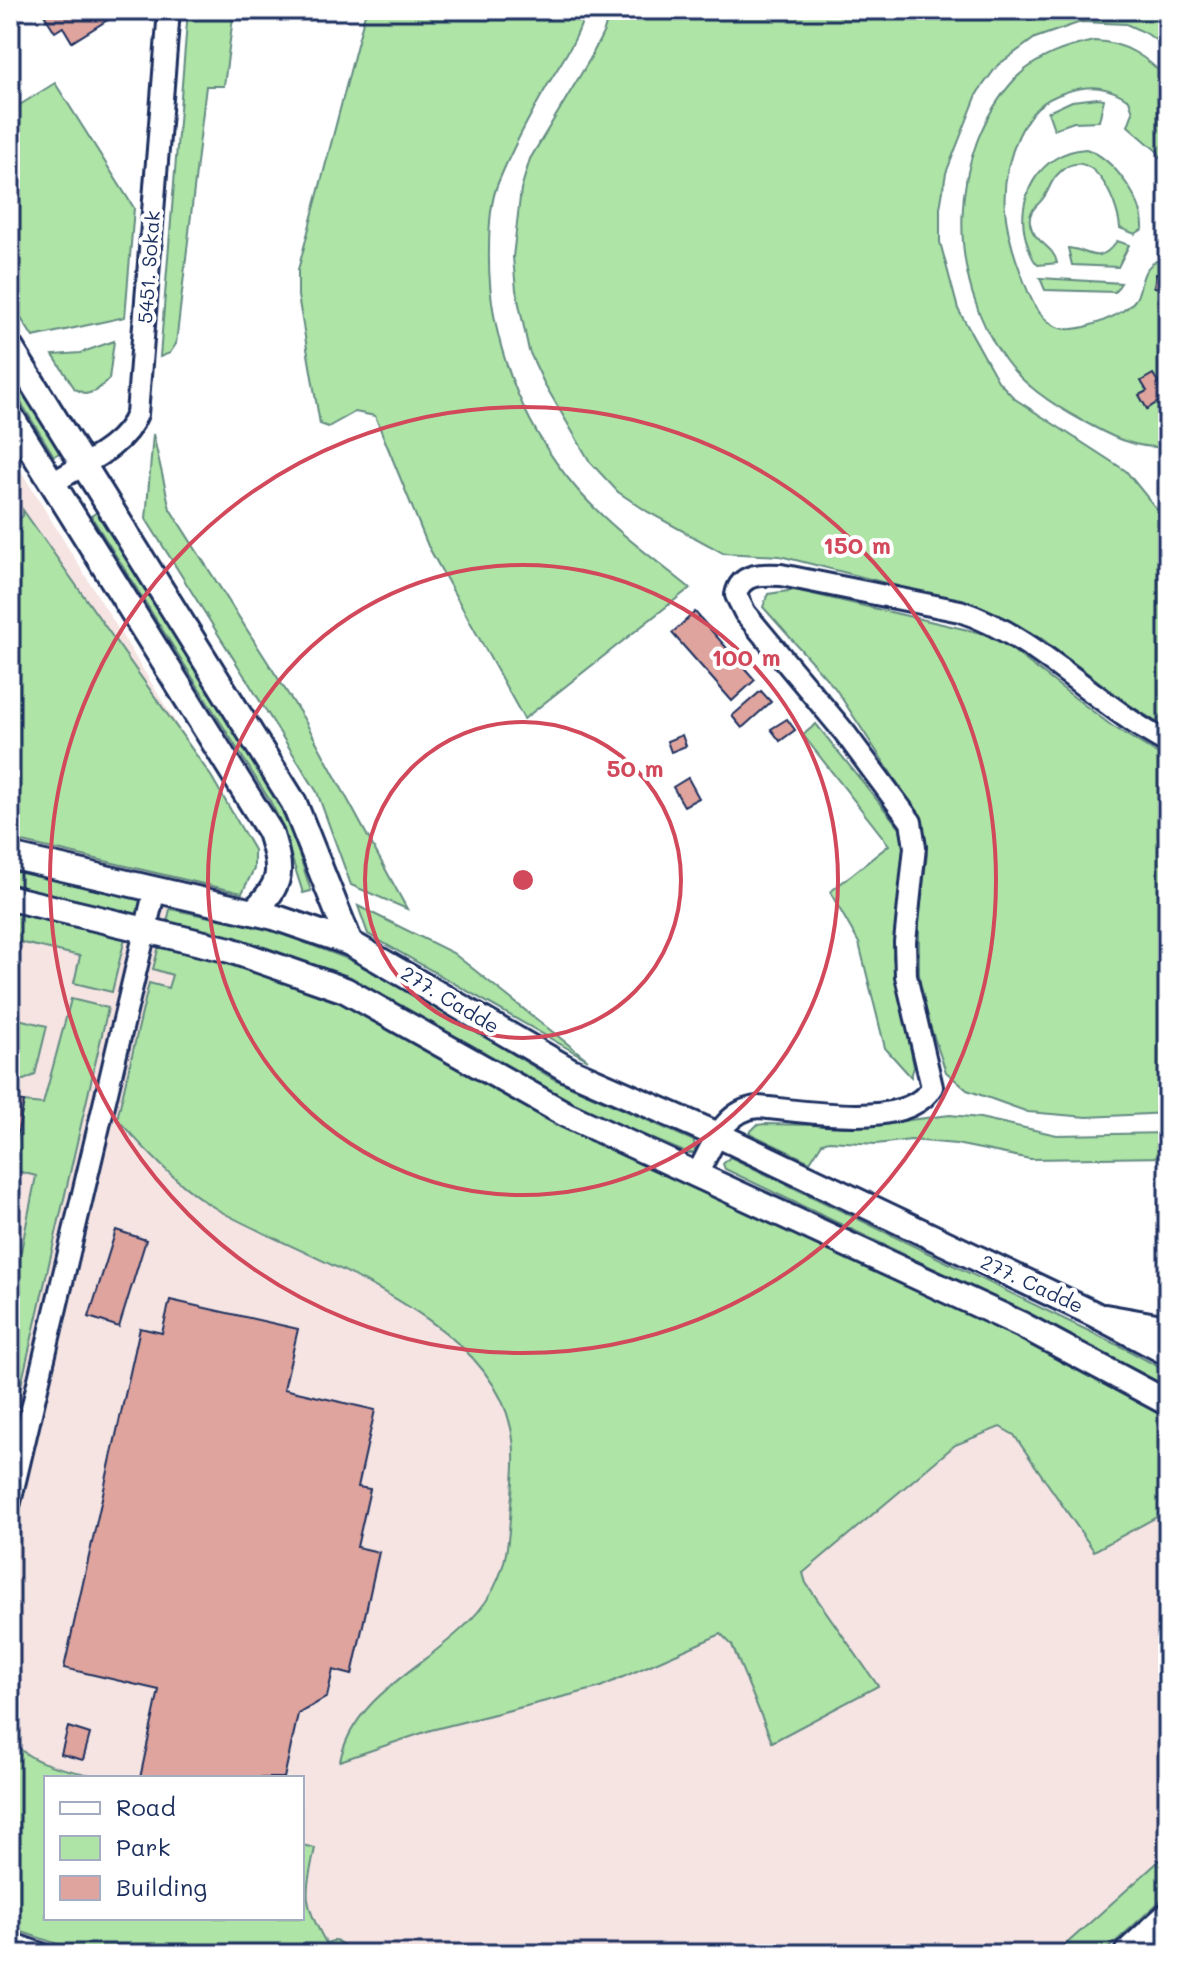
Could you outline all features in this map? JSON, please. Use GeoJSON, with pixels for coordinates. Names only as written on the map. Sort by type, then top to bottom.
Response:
{"type":"FeatureCollection","features":[{"type":"Feature","properties":{"kind":"highway"},"geometry":{"type":"LineString","coordinates":[[1131,1954],[1168,1920]]}},
{"type":"Feature","properties":{"kind":"street","name":"5451. Sokak"},"geometry":{"type":"LineString","coordinates":[[53,483],[124,436],[137,414],[169,10]]}},
{"type":"Feature","properties":{"kind":"street"},"geometry":{"type":"LineString","coordinates":[[10,347],[294,803],[350,943]]}},
{"type":"Feature","properties":{"kind":"street"},"geometry":{"type":"LineString","coordinates":[[10,415],[270,832],[280,876],[274,889],[253,912]]}},
{"type":"Feature","properties":{"kind":"street"},"geometry":{"type":"LineString","coordinates":[[698,1172],[731,1117],[748,1108],[853,1115],[918,1103],[932,1087],[906,976],[905,942],[915,847],[911,822],[845,733],[745,613],[736,595],[743,582],[760,574],[781,575],[983,618],[1024,640],[1119,714],[1168,743]]}},
{"type":"Feature","properties":{"kind":"street","name":"277. Cadde"},"geometry":{"type":"LineString","coordinates":[[10,856],[253,912],[350,943],[569,1070],[718,1135],[1092,1313],[1168,1353]]}},
{"type":"Feature","properties":{"kind":"street"},"geometry":{"type":"LineString","coordinates":[[10,1502],[155,889]]}},
{"type":"Feature","properties":{"kind":"street","name":"277. Cadde"},"geometry":{"type":"LineString","coordinates":[[10,898],[230,950],[345,990],[545,1104],[698,1172],[1044,1336],[1168,1403]]}},
{"type":"Feature","properties":{"kind":"street"},"geometry":{"type":"LineString","coordinates":[[1092,1313],[1168,1326]]}},
{"type":"Feature","properties":{"kind":"street"},"geometry":{"type":"LineString","coordinates":[[10,1943],[41,1954]]}},
{"type":"Feature","properties":{"kind":"shaded area"},"geometry":{"type":"Polygon","coordinates":[[[10,453],[254,850],[254,869],[233,907],[229,962],[380,1020],[519,1103],[1168,1416],[1168,1894],[1102,1954],[10,1954],[10,453]]]}},
{"type":"Feature","properties":{"kind":"green space"},"geometry":{"type":"Polygon","coordinates":[[[188,10],[234,10],[224,86],[206,86],[176,344],[170,353],[160,357],[188,10]]]}},
{"type":"Feature","properties":{"kind":"green space"},"geometry":{"type":"Polygon","coordinates":[[[366,10],[585,10],[574,40],[527,121],[495,190],[489,241],[494,314],[501,345],[523,406],[556,462],[602,515],[690,588],[524,719],[428,546],[375,416],[355,412],[328,427],[320,424],[298,296],[298,270],[366,10]]]}},
{"type":"Feature","properties":{"kind":"green space"},"geometry":{"type":"Polygon","coordinates":[[[610,10],[1168,10],[1168,49],[1146,33],[1126,24],[1081,22],[1035,38],[998,65],[978,92],[946,173],[940,208],[940,242],[958,309],[998,381],[1015,399],[1126,471],[1168,523],[1168,729],[1131,706],[1041,638],[984,608],[780,556],[723,553],[618,492],[590,462],[529,351],[516,290],[513,257],[521,189],[530,159],[590,59],[610,10]]]}},
{"type":"Feature","properties":{"kind":"green space"},"geometry":{"type":"Polygon","coordinates":[[[1094,41],[1116,44],[1135,52],[1168,80],[1168,204],[1163,163],[1158,152],[1128,126],[1133,112],[1129,100],[1106,89],[1075,89],[1043,103],[1032,113],[1019,135],[1007,171],[1005,189],[1010,240],[1034,304],[1048,322],[1062,329],[1085,327],[1121,312],[1137,297],[1145,272],[1151,265],[1156,261],[1168,263],[1168,413],[1161,420],[1168,430],[1168,447],[1144,446],[1114,437],[1062,409],[1022,379],[1006,361],[986,329],[972,293],[964,256],[962,217],[966,179],[977,142],[994,107],[1017,77],[1034,63],[1063,49],[1094,41]]]}},
{"type":"Feature","properties":{"kind":"green space"},"geometry":{"type":"Polygon","coordinates":[[[55,83],[134,208],[125,317],[33,337],[10,301],[10,111],[55,83]]]}},
{"type":"Feature","properties":{"kind":"green space"},"geometry":{"type":"Polygon","coordinates":[[[1104,99],[1099,121],[1074,122],[1054,129],[1048,112],[1072,101],[1104,99]]]}},
{"type":"Feature","properties":{"kind":"green space"},"geometry":{"type":"Polygon","coordinates":[[[1086,149],[1106,161],[1133,193],[1143,229],[1135,234],[1120,228],[1114,203],[1100,178],[1091,168],[1080,164],[1069,166],[1055,177],[1030,215],[1032,230],[1052,252],[1057,263],[1038,265],[1031,255],[1024,226],[1027,195],[1043,168],[1069,152],[1086,149]]]}},
{"type":"Feature","properties":{"kind":"green space"},"geometry":{"type":"Polygon","coordinates":[[[1117,241],[1129,245],[1118,267],[1072,265],[1068,248],[1098,255],[1104,254],[1117,241]]]}},
{"type":"Feature","properties":{"kind":"green space"},"geometry":{"type":"Polygon","coordinates":[[[1040,278],[1121,283],[1115,292],[1045,290],[1040,278]]]}},
{"type":"Feature","properties":{"kind":"green space"},"geometry":{"type":"Polygon","coordinates":[[[114,341],[109,379],[96,391],[86,394],[75,389],[53,355],[80,353],[114,341]]]}},
{"type":"Feature","properties":{"kind":"green space"},"geometry":{"type":"Polygon","coordinates":[[[10,371],[61,452],[54,456],[10,385],[10,371]]]}},
{"type":"Feature","properties":{"kind":"green space"},"geometry":{"type":"Polygon","coordinates":[[[153,434],[170,509],[304,719],[407,909],[351,885],[317,792],[146,519],[153,434]]]}},
{"type":"Feature","properties":{"kind":"green space"},"geometry":{"type":"Polygon","coordinates":[[[23,510],[211,776],[254,850],[254,869],[242,893],[10,839],[10,524],[23,516],[23,510]]]}},
{"type":"Feature","properties":{"kind":"green space"},"geometry":{"type":"Polygon","coordinates":[[[99,511],[277,797],[287,817],[311,891],[303,893],[280,821],[270,801],[91,516],[99,511]]]}},
{"type":"Feature","properties":{"kind":"green space"},"geometry":{"type":"Polygon","coordinates":[[[795,590],[994,636],[1112,726],[1168,760],[1168,1113],[1087,1117],[1028,1112],[967,1090],[946,1072],[923,1005],[919,974],[919,919],[927,854],[923,822],[835,688],[763,607],[768,594],[795,590]]]}},
{"type":"Feature","properties":{"kind":"green space"},"geometry":{"type":"Polygon","coordinates":[[[816,724],[902,831],[904,843],[893,957],[914,1067],[911,1077],[885,1048],[859,943],[830,892],[889,845],[803,735],[816,724]]]}},
{"type":"Feature","properties":{"kind":"green space"},"geometry":{"type":"Polygon","coordinates":[[[10,869],[144,901],[141,913],[137,915],[10,885],[10,869]]]}},
{"type":"Feature","properties":{"kind":"green space"},"geometry":{"type":"Polygon","coordinates":[[[358,906],[453,953],[588,1060],[368,934],[358,906]]]}},
{"type":"Feature","properties":{"kind":"green space"},"geometry":{"type":"Polygon","coordinates":[[[170,909],[269,929],[348,959],[425,1000],[552,1078],[694,1141],[695,1153],[687,1153],[576,1107],[342,976],[267,948],[167,923],[170,909]]]}},
{"type":"Feature","properties":{"kind":"green space"},"geometry":{"type":"Polygon","coordinates":[[[10,911],[125,938],[112,992],[74,983],[80,956],[10,940],[10,911]]]}},
{"type":"Feature","properties":{"kind":"green space"},"geometry":{"type":"Polygon","coordinates":[[[159,946],[229,962],[356,1008],[519,1103],[1099,1376],[1168,1416],[1168,1511],[1094,1551],[1014,1435],[1000,1427],[955,1445],[803,1573],[806,1583],[878,1686],[772,1742],[732,1645],[721,1634],[598,1688],[431,1730],[340,1761],[350,1732],[368,1708],[390,1686],[464,1627],[484,1604],[499,1577],[507,1547],[513,1485],[511,1428],[495,1388],[468,1353],[432,1322],[345,1272],[205,1202],[165,1169],[117,1119],[149,983],[168,988],[172,975],[153,969],[159,946]]]}},
{"type":"Feature","properties":{"kind":"green space"},"geometry":{"type":"Polygon","coordinates":[[[71,999],[108,1008],[10,1433],[10,1249],[21,1251],[36,1176],[10,1169],[24,1102],[43,1104],[71,999]]]}},
{"type":"Feature","properties":{"kind":"green space"},"geometry":{"type":"Polygon","coordinates":[[[10,1017],[47,1026],[35,1075],[24,1080],[10,1078],[10,1017]]]}},
{"type":"Feature","properties":{"kind":"green space"},"geometry":{"type":"Polygon","coordinates":[[[950,1115],[980,1118],[1057,1135],[1168,1133],[1168,1157],[1030,1159],[956,1144],[911,1140],[876,1144],[829,1141],[822,1143],[810,1162],[749,1133],[757,1125],[765,1124],[861,1126],[950,1115]]]}},
{"type":"Feature","properties":{"kind":"green space"},"geometry":{"type":"Polygon","coordinates":[[[730,1157],[1126,1349],[1168,1372],[1168,1388],[1023,1311],[725,1169],[723,1164],[730,1157]]]}},
{"type":"Feature","properties":{"kind":"green space"},"geometry":{"type":"Polygon","coordinates":[[[10,1737],[18,1747],[39,1761],[95,1776],[44,1776],[44,1920],[304,1920],[304,1845],[315,1848],[308,1897],[318,1928],[326,1943],[336,1940],[356,1954],[87,1954],[10,1928],[10,1737]]]}},
{"type":"Feature","properties":{"kind":"green space"},"geometry":{"type":"Polygon","coordinates":[[[1168,1853],[1168,1894],[1102,1954],[1055,1954],[1168,1853]]]}},
{"type":"Feature","properties":{"kind":"building"},"geometry":{"type":"Polygon","coordinates":[[[41,10],[110,10],[114,16],[72,42],[63,27],[55,32],[41,10]]]}},
{"type":"Feature","properties":{"kind":"building"},"geometry":{"type":"Polygon","coordinates":[[[1156,274],[1168,275],[1167,289],[1154,287],[1156,274]]]}},
{"type":"Feature","properties":{"kind":"building"},"geometry":{"type":"Polygon","coordinates":[[[1153,374],[1167,396],[1147,409],[1139,395],[1147,391],[1141,381],[1153,374]]]}},
{"type":"Feature","properties":{"kind":"building"},"geometry":{"type":"Polygon","coordinates":[[[695,612],[755,680],[732,701],[672,633],[695,612]]]}},
{"type":"Feature","properties":{"kind":"building"},"geometry":{"type":"Polygon","coordinates":[[[761,691],[771,702],[742,728],[732,716],[761,691]]]}},
{"type":"Feature","properties":{"kind":"building"},"geometry":{"type":"Polygon","coordinates":[[[787,719],[795,730],[780,741],[771,729],[787,719]]]}},
{"type":"Feature","properties":{"kind":"building"},"geometry":{"type":"Polygon","coordinates":[[[682,735],[686,746],[671,752],[667,741],[682,735]]]}},
{"type":"Feature","properties":{"kind":"building"},"geometry":{"type":"Polygon","coordinates":[[[688,778],[699,798],[684,806],[673,787],[688,778]]]}},
{"type":"Feature","properties":{"kind":"building"},"geometry":{"type":"Polygon","coordinates":[[[10,1094],[12,1100],[24,1102],[10,1169],[10,1094]]]}},
{"type":"Feature","properties":{"kind":"building"},"geometry":{"type":"Polygon","coordinates":[[[116,1230],[146,1240],[119,1327],[89,1317],[116,1230]]]}},
{"type":"Feature","properties":{"kind":"building"},"geometry":{"type":"Polygon","coordinates":[[[170,1300],[298,1329],[284,1389],[375,1410],[358,1487],[370,1489],[357,1547],[379,1552],[352,1675],[333,1670],[327,1697],[298,1714],[284,1776],[140,1776],[159,1690],[64,1668],[140,1328],[162,1333],[170,1300]]]}},
{"type":"Feature","properties":{"kind":"building"},"geometry":{"type":"Polygon","coordinates":[[[68,1727],[90,1734],[83,1760],[61,1754],[68,1727]]]}}]}
